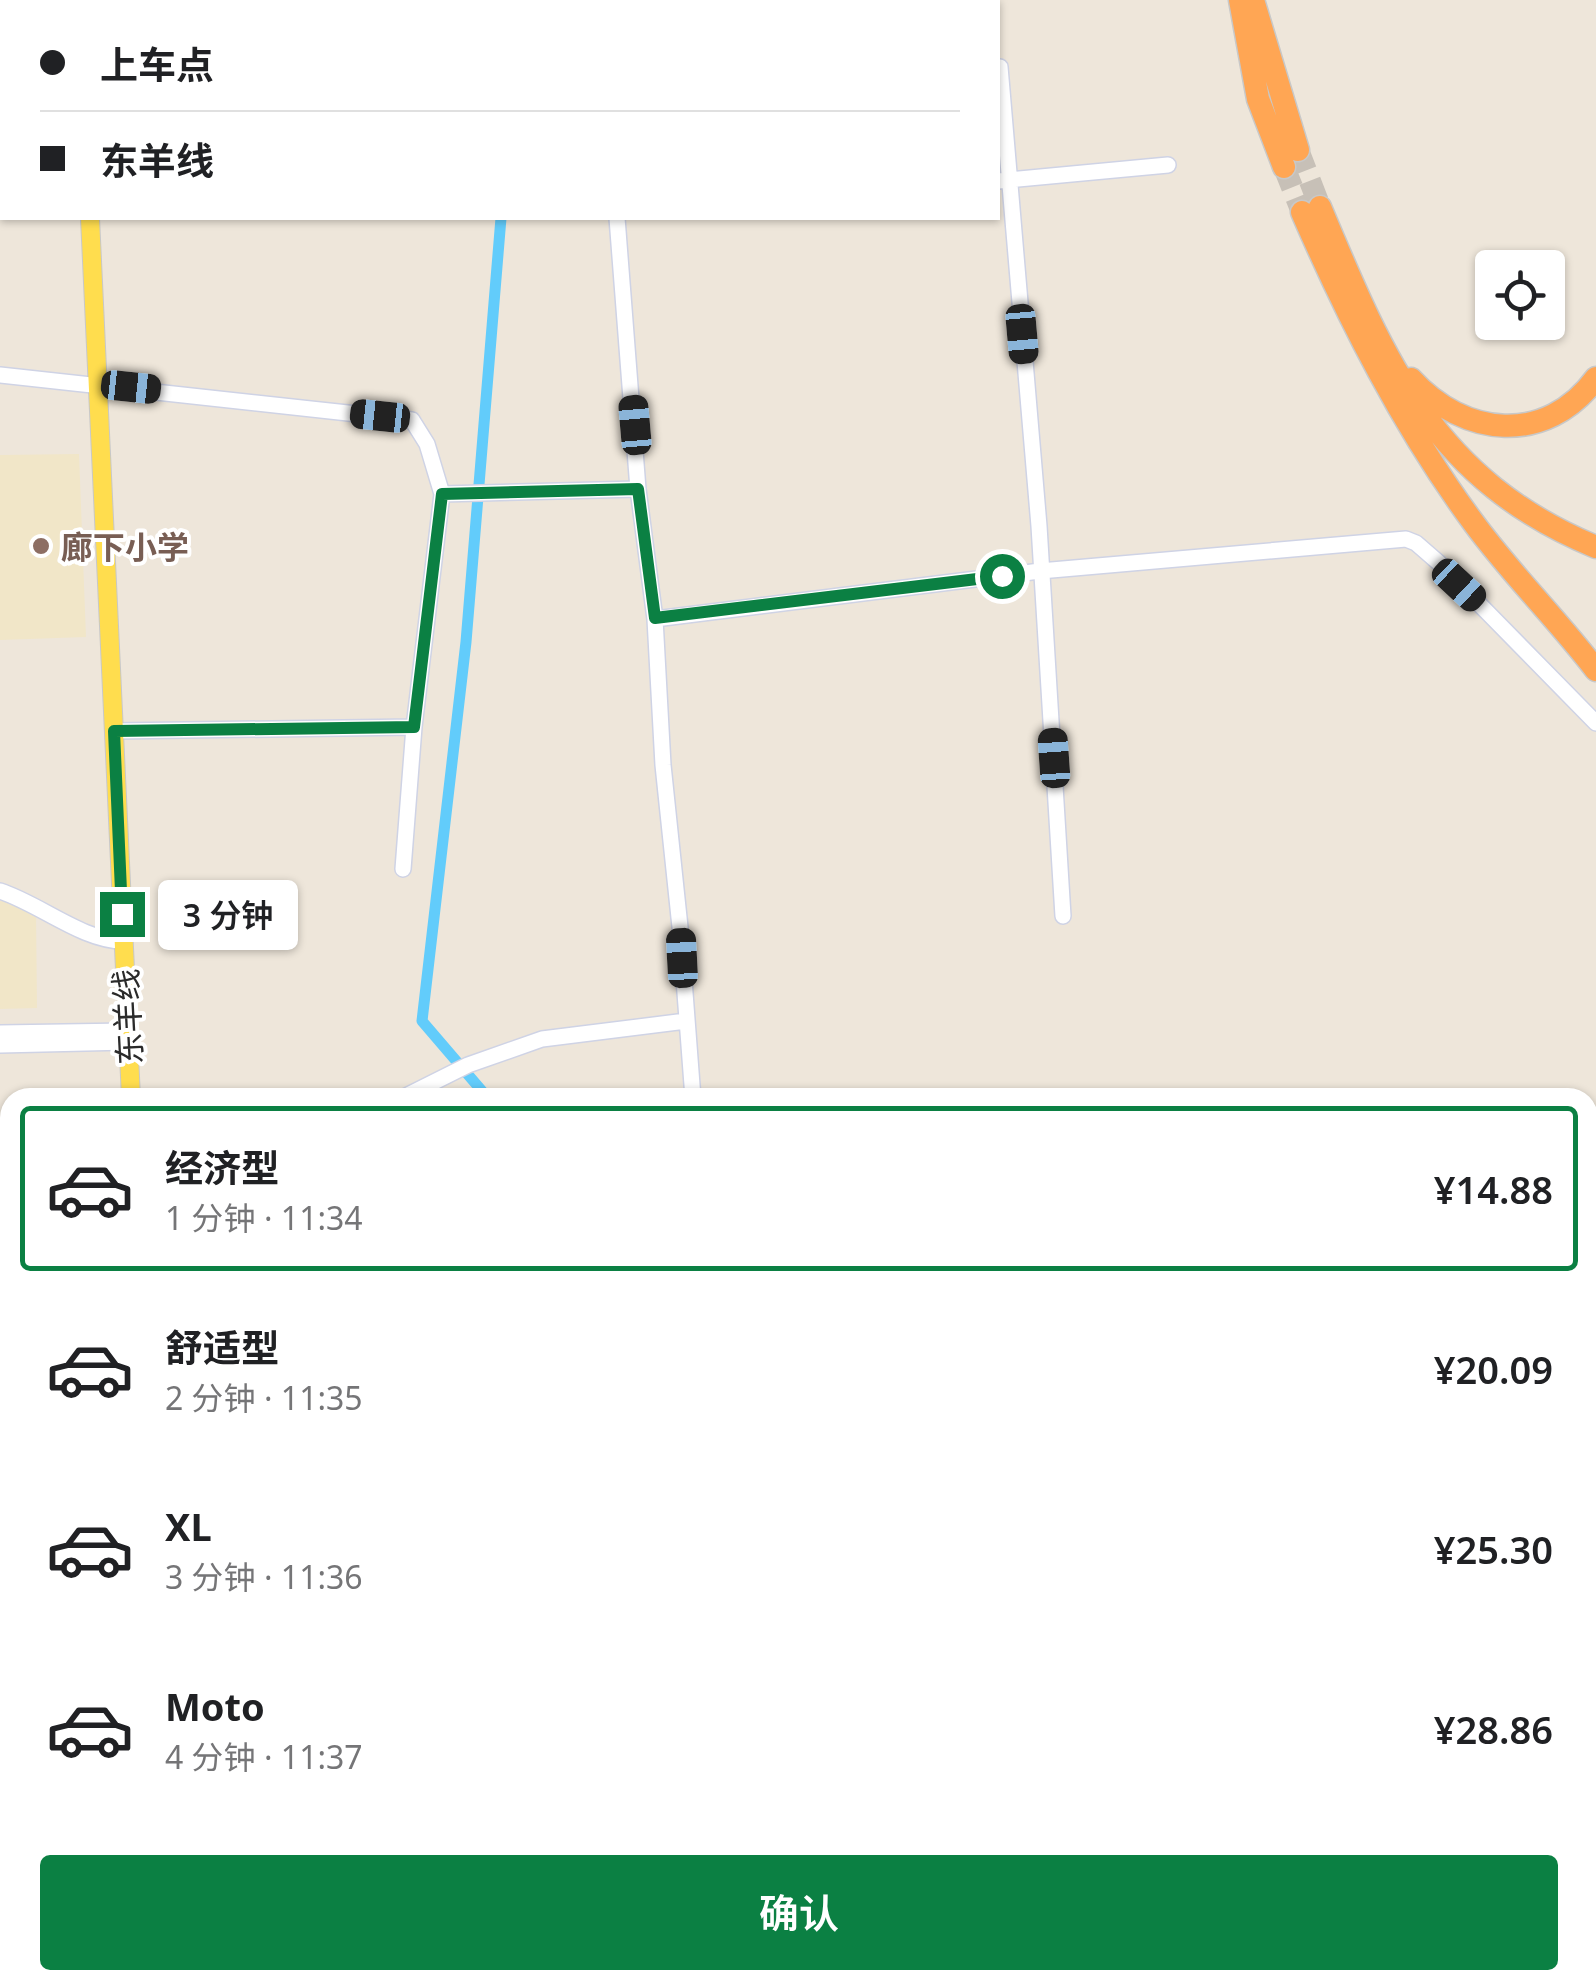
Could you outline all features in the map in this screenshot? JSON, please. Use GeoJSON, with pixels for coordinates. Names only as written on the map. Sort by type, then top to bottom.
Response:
{"type":"FeatureCollection","features":[{"type":"Feature","properties":{"kind":"highway"},"geometry":{"type":"LineString","coordinates":[[1247,3],[1258,99],[1291,158]]}},
{"type":"Feature","properties":{"kind":"highway"},"geometry":{"type":"LineString","coordinates":[[1311,210],[1335,288],[1412,399],[1472,472],[1596,558]]}},
{"type":"Feature","properties":{"kind":"highway"},"geometry":{"type":"LineString","coordinates":[[1374,343],[1448,412],[1485,425],[1509,426],[1548,418],[1580,398],[1596,378]]}},
{"type":"Feature","properties":{"kind":"highway"},"geometry":{"type":"LineString","coordinates":[[1374,343],[1405,418],[1472,522],[1596,670]]}},
{"type":"Feature","properties":{"kind":"highway"},"geometry":{"type":"LineString","coordinates":[[1568,540],[1596,547]]}},
{"type":"Feature","properties":{"kind":"main road","name":"东羊线"},"geometry":{"type":"LineString","coordinates":[[90,220],[131,1088]]}},
{"type":"Feature","properties":{"kind":"street"},"geometry":{"type":"LineString","coordinates":[[1000,67],[1003,180],[1040,571],[1063,916]]}},
{"type":"Feature","properties":{"kind":"street"},"geometry":{"type":"LineString","coordinates":[[1003,180],[1168,165]]}},
{"type":"Feature","properties":{"kind":"street"},"geometry":{"type":"LineString","coordinates":[[616,220],[638,489],[655,618],[663,765],[692,1088]]}},
{"type":"Feature","properties":{"kind":"street"},"geometry":{"type":"LineString","coordinates":[[0,375],[412,420],[449,494],[414,727],[403,869]]}},
{"type":"Feature","properties":{"kind":"street"},"geometry":{"type":"LineString","coordinates":[[449,494],[638,489]]}},
{"type":"Feature","properties":{"kind":"street"},"geometry":{"type":"LineString","coordinates":[[655,618],[1040,571],[1406,539],[1439,563],[1596,724]]}},
{"type":"Feature","properties":{"kind":"street"},"geometry":{"type":"LineString","coordinates":[[114,731],[414,727]]}},
{"type":"Feature","properties":{"kind":"street"},"geometry":{"type":"LineString","coordinates":[[0,891],[24,899],[104,941],[123,941]]}},
{"type":"Feature","properties":{"kind":"street"},"geometry":{"type":"LineString","coordinates":[[424,1088],[468,1065],[542,1039],[686,1022]]}},
{"type":"Feature","properties":{"kind":"street"},"geometry":{"type":"LineString","coordinates":[[0,1033],[128,1036]]}},
{"type":"Feature","properties":{"kind":"street"},"geometry":{"type":"LineString","coordinates":[[0,1045],[128,1036]]}},
{"type":"Feature","properties":{"kind":"shaded area","name":"廊下小学"},"geometry":{"type":"Polygon","coordinates":[[[79,454],[86,637],[0,640],[0,455],[79,454]]]}},
{"type":"Feature","properties":{"kind":"shaded area"},"geometry":{"type":"Polygon","coordinates":[[[0,901],[18,902],[36,911],[37,1008],[0,1009],[0,901]]]}},
{"type":"Feature","properties":{"kind":"waterway"},"geometry":{"type":"LineString","coordinates":[[479,1088],[422,1021],[466,642],[501,220]]}},
{"type":"Feature","properties":{"kind":"tunnel"},"geometry":{"type":"LineString","coordinates":[[1298,150],[1320,207]]}},
{"type":"Feature","properties":{"kind":"tunnel"},"geometry":{"type":"LineString","coordinates":[[1284,167],[1302,212]]}},
{"type":"Feature","properties":{"kind":"place","name":"廊下小学"},"geometry":{"type":"Point","coordinates":[41,546]}},
{"type":"Feature","properties":{"kind":"route"},"geometry":{"type":"LineString","coordinates":[[122,914],[114,731],[414,727],[442,494],[638,489],[655,618],[1002,576]]}}]}
